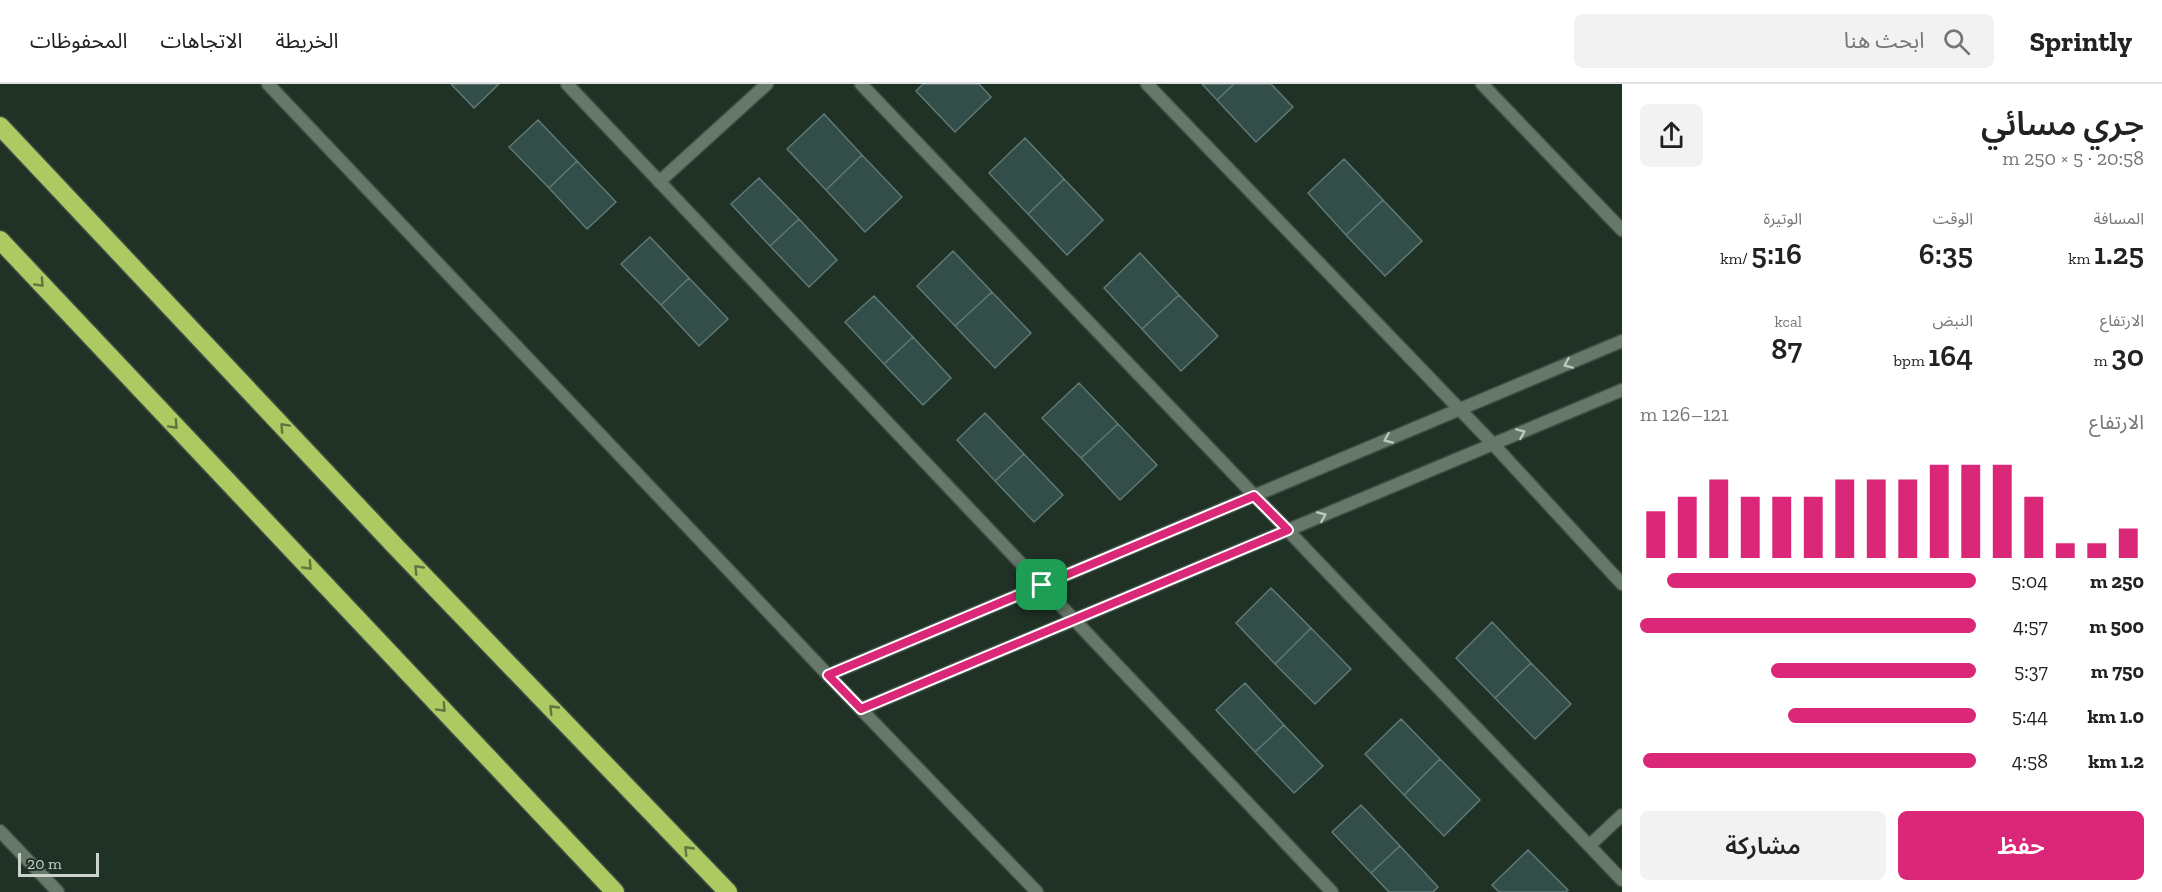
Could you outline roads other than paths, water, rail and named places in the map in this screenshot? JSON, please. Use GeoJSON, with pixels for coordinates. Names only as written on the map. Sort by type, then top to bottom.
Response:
{"type":"FeatureCollection","features":[{"type":"Feature","properties":{"kind":"highway"},"geometry":{"type":"LineString","coordinates":[[0,126],[396,547],[729,892]]}},
{"type":"Feature","properties":{"kind":"highway"},"geometry":{"type":"LineString","coordinates":[[0,240],[615,892]]}},
{"type":"Feature","properties":{"kind":"street"},"geometry":{"type":"LineString","coordinates":[[268,84],[1037,892]]}},
{"type":"Feature","properties":{"kind":"street"},"geometry":{"type":"LineString","coordinates":[[567,84],[1332,892]]}},
{"type":"Feature","properties":{"kind":"street"},"geometry":{"type":"LineString","coordinates":[[659,182],[767,84]]}},
{"type":"Feature","properties":{"kind":"street"},"geometry":{"type":"LineString","coordinates":[[861,84],[1622,880]]}},
{"type":"Feature","properties":{"kind":"street"},"geometry":{"type":"LineString","coordinates":[[1147,84],[1460,409],[1622,584]]}},
{"type":"Feature","properties":{"kind":"street"},"geometry":{"type":"LineString","coordinates":[[1482,84],[1622,230]]}},
{"type":"Feature","properties":{"kind":"street"},"geometry":{"type":"LineString","coordinates":[[828,675],[1622,341]]}},
{"type":"Feature","properties":{"kind":"street"},"geometry":{"type":"LineString","coordinates":[[861,709],[1622,390]]}},
{"type":"Feature","properties":{"kind":"street"},"geometry":{"type":"LineString","coordinates":[[1590,845],[1622,815]]}},
{"type":"Feature","properties":{"kind":"street"},"geometry":{"type":"LineString","coordinates":[[0,831],[58,892]]}}]}
